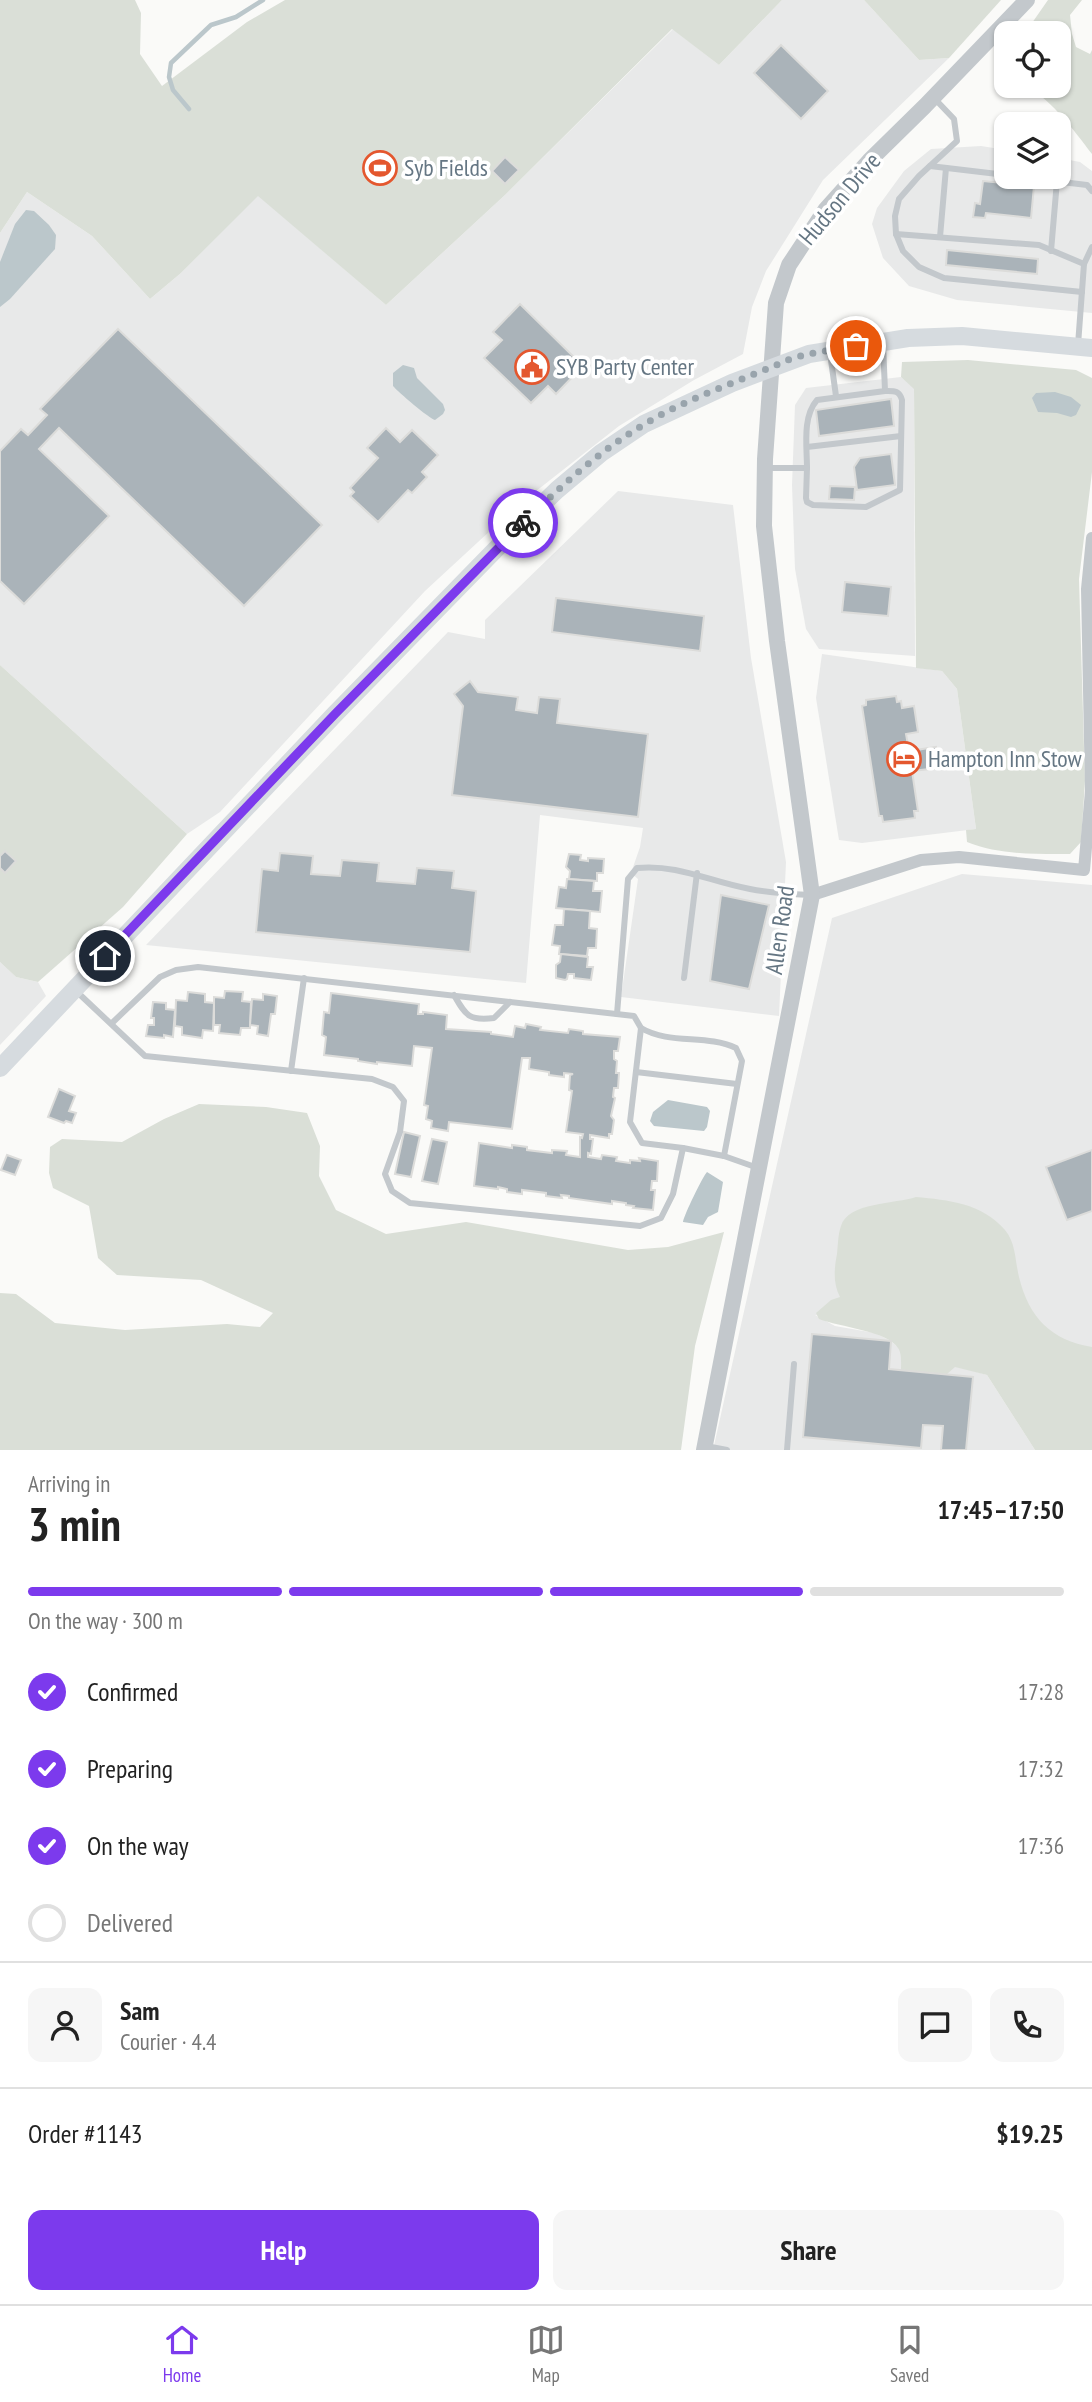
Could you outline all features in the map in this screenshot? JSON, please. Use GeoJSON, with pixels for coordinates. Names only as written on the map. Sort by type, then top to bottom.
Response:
{"type":"FeatureCollection","features":[{"type":"Feature","properties":{"kind":"main road"},"geometry":{"type":"LineString","coordinates":[[0,1068],[335,714],[557,490],[601,453],[644,424],[686,402],[770,368],[802,356],[830,350],[908,338],[962,337],[1085,347]]}},
{"type":"Feature","properties":{"kind":"street","name":"Hudson Drive"},"geometry":{"type":"LineString","coordinates":[[770,368],[776,303],[782,282],[800,245],[826,209],[869,161],[934,98],[1027,0]]}},
{"type":"Feature","properties":{"kind":"street","name":"Allen Road"},"geometry":{"type":"LineString","coordinates":[[704,1448],[812,895],[767,562],[764,468],[770,368]]}},
{"type":"Feature","properties":{"kind":"street"},"geometry":{"type":"LineString","coordinates":[[812,895],[921,860],[959,858],[1084,870],[1091,791],[1087,589],[1092,538]]}},
{"type":"Feature","properties":{"kind":"lane"},"geometry":{"type":"LineString","coordinates":[[934,98],[954,119],[957,141],[899,199],[895,216],[896,234],[903,251],[919,267],[944,278],[1092,298]]}},
{"type":"Feature","properties":{"kind":"lane"},"geometry":{"type":"LineString","coordinates":[[930,166],[994,173]]}},
{"type":"Feature","properties":{"kind":"lane"},"geometry":{"type":"LineString","coordinates":[[940,237],[946,167]]}},
{"type":"Feature","properties":{"kind":"lane"},"geometry":{"type":"LineString","coordinates":[[1071,183],[1087,185],[1092,191]]}},
{"type":"Feature","properties":{"kind":"lane"},"geometry":{"type":"LineString","coordinates":[[1051,250],[1056,189]]}},
{"type":"Feature","properties":{"kind":"lane"},"geometry":{"type":"LineString","coordinates":[[896,234],[1039,246],[1084,264]]}},
{"type":"Feature","properties":{"kind":"lane"},"geometry":{"type":"LineString","coordinates":[[1085,347],[1082,295],[1084,264],[1092,247]]}},
{"type":"Feature","properties":{"kind":"lane"},"geometry":{"type":"LineString","coordinates":[[883,342],[885,391]]}},
{"type":"Feature","properties":{"kind":"lane"},"geometry":{"type":"LineString","coordinates":[[830,350],[836,396]]}},
{"type":"Feature","properties":{"kind":"lane"},"geometry":{"type":"LineString","coordinates":[[885,391],[896,391],[900,394],[900,490],[866,507],[809,504],[806,498],[808,415],[817,400],[836,396],[885,391]]}},
{"type":"Feature","properties":{"kind":"lane"},"geometry":{"type":"LineString","coordinates":[[807,447],[901,436]]}},
{"type":"Feature","properties":{"kind":"lane"},"geometry":{"type":"LineString","coordinates":[[764,468],[807,468]]}},
{"type":"Feature","properties":{"kind":"lane"},"geometry":{"type":"LineString","coordinates":[[618,1014],[628,880],[637,868],[656,866],[697,873],[748,889],[812,895]]}},
{"type":"Feature","properties":{"kind":"lane"},"geometry":{"type":"LineString","coordinates":[[684,978],[697,873]]}},
{"type":"Feature","properties":{"kind":"lane"},"geometry":{"type":"LineString","coordinates":[[111,1024],[160,977],[177,970],[198,967],[634,1016],[641,1028],[654,1036],[724,1042],[736,1048],[742,1061],[724,1156]]}},
{"type":"Feature","properties":{"kind":"lane"},"geometry":{"type":"LineString","coordinates":[[291,1071],[303,978]]}},
{"type":"Feature","properties":{"kind":"lane"},"geometry":{"type":"LineString","coordinates":[[74,989],[145,1056],[372,1079],[393,1087],[404,1101],[400,1132],[385,1174],[391,1191],[410,1203],[640,1226],[661,1218],[673,1194],[683,1148]]}},
{"type":"Feature","properties":{"kind":"lane"},"geometry":{"type":"LineString","coordinates":[[454,995],[464,1014],[472,1018],[494,1018],[510,1002]]}},
{"type":"Feature","properties":{"kind":"lane"},"geometry":{"type":"LineString","coordinates":[[641,1028],[630,1122],[642,1143],[724,1156],[760,1168]]}},
{"type":"Feature","properties":{"kind":"lane"},"geometry":{"type":"LineString","coordinates":[[636,1072],[737,1084]]}},
{"type":"Feature","properties":{"kind":"lane"},"geometry":{"type":"LineString","coordinates":[[787,1450],[794,1364]]}},
{"type":"Feature","properties":{"kind":"lane"},"geometry":{"type":"LineString","coordinates":[[704,1448],[727,1450]]}},
{"type":"Feature","properties":{"kind":"shaded area","name":"Syb Fields"},"geometry":{"type":"Polygon","coordinates":[[[0,0],[135,0],[141,13],[140,54],[162,86],[247,22],[285,0],[782,0],[719,65],[672,29],[505,195],[386,305],[258,196],[181,273],[150,299],[92,236],[27,192],[0,233],[0,0]]]}},
{"type":"Feature","properties":{"kind":"shaded area"},"geometry":{"type":"Polygon","coordinates":[[[782,0],[864,0],[919,60],[949,58],[823,180],[766,271],[752,307],[743,354],[694,380],[619,426],[517,506],[425,591],[220,812],[187,834],[0,665],[0,233],[27,192],[92,236],[150,299],[181,273],[258,195],[386,305],[505,195],[673,29],[719,65],[782,0]]]}},
{"type":"Feature","properties":{"kind":"shaded area"},"geometry":{"type":"Polygon","coordinates":[[[864,0],[1001,0],[949,58],[919,60],[864,0]]]}},
{"type":"Feature","properties":{"kind":"shaded area"},"geometry":{"type":"Polygon","coordinates":[[[1048,0],[1082,0],[1070,15],[1071,21],[1033,21],[1048,0]]]}},
{"type":"Feature","properties":{"kind":"shaded area"},"geometry":{"type":"Polygon","coordinates":[[[1071,24],[1076,47],[1090,54],[1092,50],[1092,154],[1071,127],[1071,112],[1058,112],[1043,98],[1071,98],[1071,24]]]}},
{"type":"Feature","properties":{"kind":"shaded area"},"geometry":{"type":"Polygon","coordinates":[[[981,146],[994,148],[994,189],[1071,189],[1071,160],[1080,162],[1092,171],[1092,313],[957,300],[909,286],[883,258],[872,224],[877,208],[904,171],[931,149],[981,146]]]}},
{"type":"Feature","properties":{"kind":"shaded area"},"geometry":{"type":"Polygon","coordinates":[[[26,210],[34,211],[49,225],[56,235],[55,249],[0,307],[0,262],[15,224],[26,210]]]}},
{"type":"Feature","properties":{"kind":"shaded area"},"geometry":{"type":"Polygon","coordinates":[[[968,360],[1076,370],[1092,378],[1092,472],[1079,579],[1085,781],[1081,842],[1070,854],[1005,852],[967,842],[966,830],[976,829],[957,689],[942,671],[916,668],[914,389],[901,377],[902,362],[968,360]]]}},
{"type":"Feature","properties":{"kind":"shaded area"},"geometry":{"type":"Polygon","coordinates":[[[403,365],[414,368],[417,378],[443,404],[443,414],[435,420],[393,386],[393,373],[403,365]]]}},
{"type":"Feature","properties":{"kind":"shaded area"},"geometry":{"type":"Polygon","coordinates":[[[901,377],[914,388],[915,656],[819,649],[806,629],[795,569],[792,485],[795,405],[806,388],[901,377]]]}},
{"type":"Feature","properties":{"kind":"shaded area"},"geometry":{"type":"Polygon","coordinates":[[[1055,392],[1071,397],[1081,405],[1076,415],[1071,417],[1038,412],[1032,398],[1036,393],[1055,392]]]}},
{"type":"Feature","properties":{"kind":"shaded area"},"geometry":{"type":"Polygon","coordinates":[[[618,491],[733,505],[751,658],[786,862],[779,1016],[621,997],[638,879],[631,873],[643,828],[540,815],[526,983],[146,945],[448,632],[485,639],[485,620],[618,491]]]}},
{"type":"Feature","properties":{"kind":"shaded area"},"geometry":{"type":"Polygon","coordinates":[[[822,654],[942,671],[957,689],[976,829],[862,843],[839,840],[816,698],[822,654]]]}},
{"type":"Feature","properties":{"kind":"shaded area"},"geometry":{"type":"Polygon","coordinates":[[[0,665],[187,834],[123,907],[38,982],[16,977],[0,962],[0,665]]]}},
{"type":"Feature","properties":{"kind":"shaded area"},"geometry":{"type":"Polygon","coordinates":[[[962,874],[1092,885],[1092,1354],[815,1315],[835,1326],[875,1333],[900,1349],[987,1375],[1035,1450],[713,1450],[832,918],[962,874]]]}},
{"type":"Feature","properties":{"kind":"shaded area"},"geometry":{"type":"Polygon","coordinates":[[[0,962],[16,977],[38,982],[46,996],[0,1045],[0,962]]]}},
{"type":"Feature","properties":{"kind":"shaded area"},"geometry":{"type":"Polygon","coordinates":[[[668,1100],[707,1107],[710,1111],[704,1131],[654,1126],[650,1121],[653,1112],[668,1100]]]}},
{"type":"Feature","properties":{"kind":"shaded area"},"geometry":{"type":"Polygon","coordinates":[[[199,1104],[266,1107],[307,1113],[320,1146],[319,1176],[336,1210],[386,1234],[466,1222],[628,1250],[668,1247],[724,1232],[695,1346],[681,1450],[0,1450],[0,1293],[16,1294],[55,1323],[125,1330],[227,1324],[260,1327],[273,1313],[201,1280],[117,1275],[98,1258],[89,1206],[53,1188],[49,1173],[50,1147],[62,1139],[122,1142],[199,1104]]]}},
{"type":"Feature","properties":{"kind":"shaded area"},"geometry":{"type":"Polygon","coordinates":[[[707,1172],[723,1182],[718,1212],[708,1217],[703,1225],[683,1222],[694,1196],[707,1172]]]}},
{"type":"Feature","properties":{"kind":"shaded area"},"geometry":{"type":"Polygon","coordinates":[[[916,1197],[964,1204],[996,1221],[1011,1241],[1023,1291],[1036,1315],[1054,1333],[1092,1347],[1092,1450],[1035,1450],[987,1375],[955,1367],[947,1374],[901,1370],[900,1353],[893,1342],[874,1333],[819,1319],[816,1313],[831,1300],[840,1297],[835,1271],[839,1232],[845,1218],[863,1208],[916,1197]]]}},
{"type":"Feature","properties":{"kind":"building"},"geometry":{"type":"Polygon","coordinates":[[[781,45],[828,91],[801,119],[754,73],[781,45]]]}},
{"type":"Feature","properties":{"kind":"building"},"geometry":{"type":"Polygon","coordinates":[[[505,157],[519,170],[505,184],[492,171],[505,157]]]}},
{"type":"Feature","properties":{"kind":"building"},"geometry":{"type":"Polygon","coordinates":[[[983,181],[994,182],[994,189],[1034,189],[1031,218],[986,213],[985,218],[973,217],[975,203],[980,204],[983,181]]]}},
{"type":"Feature","properties":{"kind":"building"},"geometry":{"type":"Polygon","coordinates":[[[947,250],[1038,259],[1037,274],[946,265],[947,250]]]}},
{"type":"Feature","properties":{"kind":"building"},"geometry":{"type":"Polygon","coordinates":[[[520,304],[583,366],[556,394],[548,386],[531,403],[484,358],[502,340],[493,332],[520,304]]]}},
{"type":"Feature","properties":{"kind":"building"},"geometry":{"type":"Polygon","coordinates":[[[118,329],[322,525],[244,606],[59,428],[39,449],[109,516],[24,604],[0,581],[0,451],[21,429],[28,435],[47,415],[40,409],[118,329]]]}},
{"type":"Feature","properties":{"kind":"building"},"geometry":{"type":"Polygon","coordinates":[[[891,399],[894,426],[819,436],[816,410],[891,399]]]}},
{"type":"Feature","properties":{"kind":"building"},"geometry":{"type":"Polygon","coordinates":[[[386,428],[400,442],[412,430],[438,455],[422,472],[427,477],[412,493],[408,490],[378,522],[350,496],[354,492],[350,488],[378,458],[367,448],[386,428]]]}},
{"type":"Feature","properties":{"kind":"building"},"geometry":{"type":"Polygon","coordinates":[[[891,454],[895,485],[857,490],[854,467],[860,458],[891,454]]]}},
{"type":"Feature","properties":{"kind":"building"},"geometry":{"type":"Polygon","coordinates":[[[830,486],[855,487],[854,500],[829,499],[830,486]]]}},
{"type":"Feature","properties":{"kind":"building"},"geometry":{"type":"Polygon","coordinates":[[[845,582],[891,587],[888,616],[842,612],[845,582]]]}},
{"type":"Feature","properties":{"kind":"building"},"geometry":{"type":"Polygon","coordinates":[[[556,598],[704,616],[700,651],[552,632],[556,598]]]}},
{"type":"Feature","properties":{"kind":"building"},"geometry":{"type":"Polygon","coordinates":[[[470,681],[478,692],[518,697],[516,710],[537,713],[539,697],[560,699],[557,723],[648,734],[638,817],[452,795],[463,706],[454,694],[470,681]]]}},
{"type":"Feature","properties":{"kind":"building","name":"Hampton Inn Stow"},"geometry":{"type":"Polygon","coordinates":[[[896,696],[897,702],[901,701],[902,708],[914,706],[918,732],[906,734],[909,751],[936,747],[939,768],[912,771],[918,811],[914,811],[915,818],[883,822],[882,816],[879,816],[862,706],[866,705],[866,700],[896,696]]]}},
{"type":"Feature","properties":{"kind":"building"},"geometry":{"type":"Polygon","coordinates":[[[5,851],[16,861],[5,873],[0,868],[0,856],[5,851]]]}},
{"type":"Feature","properties":{"kind":"building"},"geometry":{"type":"Polygon","coordinates":[[[280,853],[313,856],[311,874],[340,876],[342,860],[379,863],[377,881],[415,884],[417,868],[454,871],[452,888],[476,891],[470,952],[256,932],[262,869],[278,871],[280,853]]]}},
{"type":"Feature","properties":{"kind":"building"},"geometry":{"type":"Polygon","coordinates":[[[569,854],[581,855],[580,860],[604,859],[603,873],[597,873],[597,881],[569,879],[570,871],[566,867],[569,854]]]}},
{"type":"Feature","properties":{"kind":"building"},"geometry":{"type":"Polygon","coordinates":[[[567,879],[594,881],[593,891],[602,891],[600,912],[556,908],[559,887],[566,888],[567,879]]]}},
{"type":"Feature","properties":{"kind":"building"},"geometry":{"type":"Polygon","coordinates":[[[721,895],[769,905],[749,989],[710,981],[721,895]]]}},
{"type":"Feature","properties":{"kind":"building"},"geometry":{"type":"Polygon","coordinates":[[[564,909],[590,911],[589,928],[597,929],[596,948],[588,948],[587,956],[559,954],[560,946],[552,945],[555,925],[563,925],[564,909]]]}},
{"type":"Feature","properties":{"kind":"building"},"geometry":{"type":"Polygon","coordinates":[[[561,954],[588,957],[587,967],[593,967],[591,980],[574,978],[574,974],[568,974],[565,980],[556,978],[556,965],[560,962],[561,954]]]}},
{"type":"Feature","properties":{"kind":"building"},"geometry":{"type":"Polygon","coordinates":[[[225,991],[243,992],[242,1001],[251,1002],[250,1028],[241,1028],[240,1035],[219,1033],[220,1025],[214,1025],[214,997],[224,998],[225,991]]]}},
{"type":"Feature","properties":{"kind":"building"},"geometry":{"type":"Polygon","coordinates":[[[188,992],[205,994],[205,1002],[214,1003],[213,1031],[203,1030],[202,1038],[182,1035],[182,1027],[175,1026],[176,1000],[187,1001],[188,992]]]}},
{"type":"Feature","properties":{"kind":"building"},"geometry":{"type":"Polygon","coordinates":[[[331,993],[419,1004],[418,1014],[423,1012],[447,1015],[446,1029],[491,1032],[513,1037],[515,1026],[525,1028],[526,1024],[541,1027],[540,1030],[568,1033],[569,1029],[583,1031],[583,1034],[620,1037],[618,1051],[614,1051],[616,1073],[619,1073],[618,1088],[614,1088],[612,1134],[609,1134],[609,1138],[590,1135],[590,1139],[593,1139],[588,1157],[617,1157],[616,1161],[630,1163],[630,1160],[640,1161],[639,1158],[658,1161],[657,1181],[652,1181],[651,1190],[655,1190],[653,1210],[633,1208],[634,1206],[626,1203],[612,1201],[612,1204],[561,1195],[562,1198],[546,1196],[546,1193],[522,1190],[522,1194],[507,1192],[507,1189],[498,1187],[474,1186],[479,1143],[512,1148],[512,1145],[527,1147],[527,1150],[552,1153],[552,1150],[567,1151],[566,1155],[580,1157],[580,1137],[582,1138],[583,1134],[566,1132],[572,1091],[569,1090],[570,1075],[573,1074],[564,1073],[564,1077],[529,1069],[530,1058],[522,1058],[512,1129],[449,1122],[448,1131],[431,1128],[432,1121],[426,1119],[428,1106],[424,1105],[432,1048],[414,1046],[412,1066],[377,1064],[324,1055],[324,1012],[329,1013],[331,993]]]}},
{"type":"Feature","properties":{"kind":"building"},"geometry":{"type":"Polygon","coordinates":[[[263,994],[277,996],[268,1036],[257,1034],[258,1026],[250,1025],[252,999],[263,1000],[263,994]]]}},
{"type":"Feature","properties":{"kind":"building"},"geometry":{"type":"Polygon","coordinates":[[[153,1002],[166,1003],[166,1009],[175,1010],[173,1037],[146,1036],[148,1025],[154,1025],[154,1018],[151,1018],[153,1002]]]}},
{"type":"Feature","properties":{"kind":"building"},"geometry":{"type":"Polygon","coordinates":[[[59,1089],[75,1096],[69,1111],[76,1113],[72,1123],[48,1117],[59,1089]]]}},
{"type":"Feature","properties":{"kind":"building"},"geometry":{"type":"Polygon","coordinates":[[[404,1132],[420,1136],[411,1177],[395,1174],[404,1132]]]}},
{"type":"Feature","properties":{"kind":"building"},"geometry":{"type":"Polygon","coordinates":[[[432,1139],[447,1142],[438,1184],[422,1181],[432,1139]]]}},
{"type":"Feature","properties":{"kind":"building"},"geometry":{"type":"Polygon","coordinates":[[[1092,1150],[1092,1211],[1067,1220],[1046,1167],[1092,1150]]]}},
{"type":"Feature","properties":{"kind":"building"},"geometry":{"type":"Polygon","coordinates":[[[7,1155],[21,1160],[15,1175],[1,1170],[7,1155]]]}},
{"type":"Feature","properties":{"kind":"building"},"geometry":{"type":"Polygon","coordinates":[[[812,1334],[891,1341],[889,1369],[973,1377],[966,1450],[941,1450],[943,1426],[923,1425],[921,1448],[803,1437],[812,1334]]]}},
{"type":"Feature","properties":{"kind":"waterway"},"geometry":{"type":"LineString","coordinates":[[189,109],[173,90],[169,77],[171,63],[211,25],[236,17],[263,0]]}},
{"type":"Feature","properties":{"kind":"way so far"},"geometry":{"type":"LineString","coordinates":[[523,523],[601,453],[644,424],[686,402],[790,359],[856,346]]}},
{"type":"Feature","properties":{"kind":"place","name":"Syb Fields"},"geometry":{"type":"Point","coordinates":[380,168]}},
{"type":"Feature","properties":{"kind":"place","name":"SYB Party Center"},"geometry":{"type":"Point","coordinates":[532,367]}},
{"type":"Feature","properties":{"kind":"place","name":"Hampton Inn Stow"},"geometry":{"type":"Point","coordinates":[904,759]}},
{"type":"Feature","properties":{"kind":"route"},"geometry":{"type":"LineString","coordinates":[[105,956],[335,714],[523,523]]}}]}
